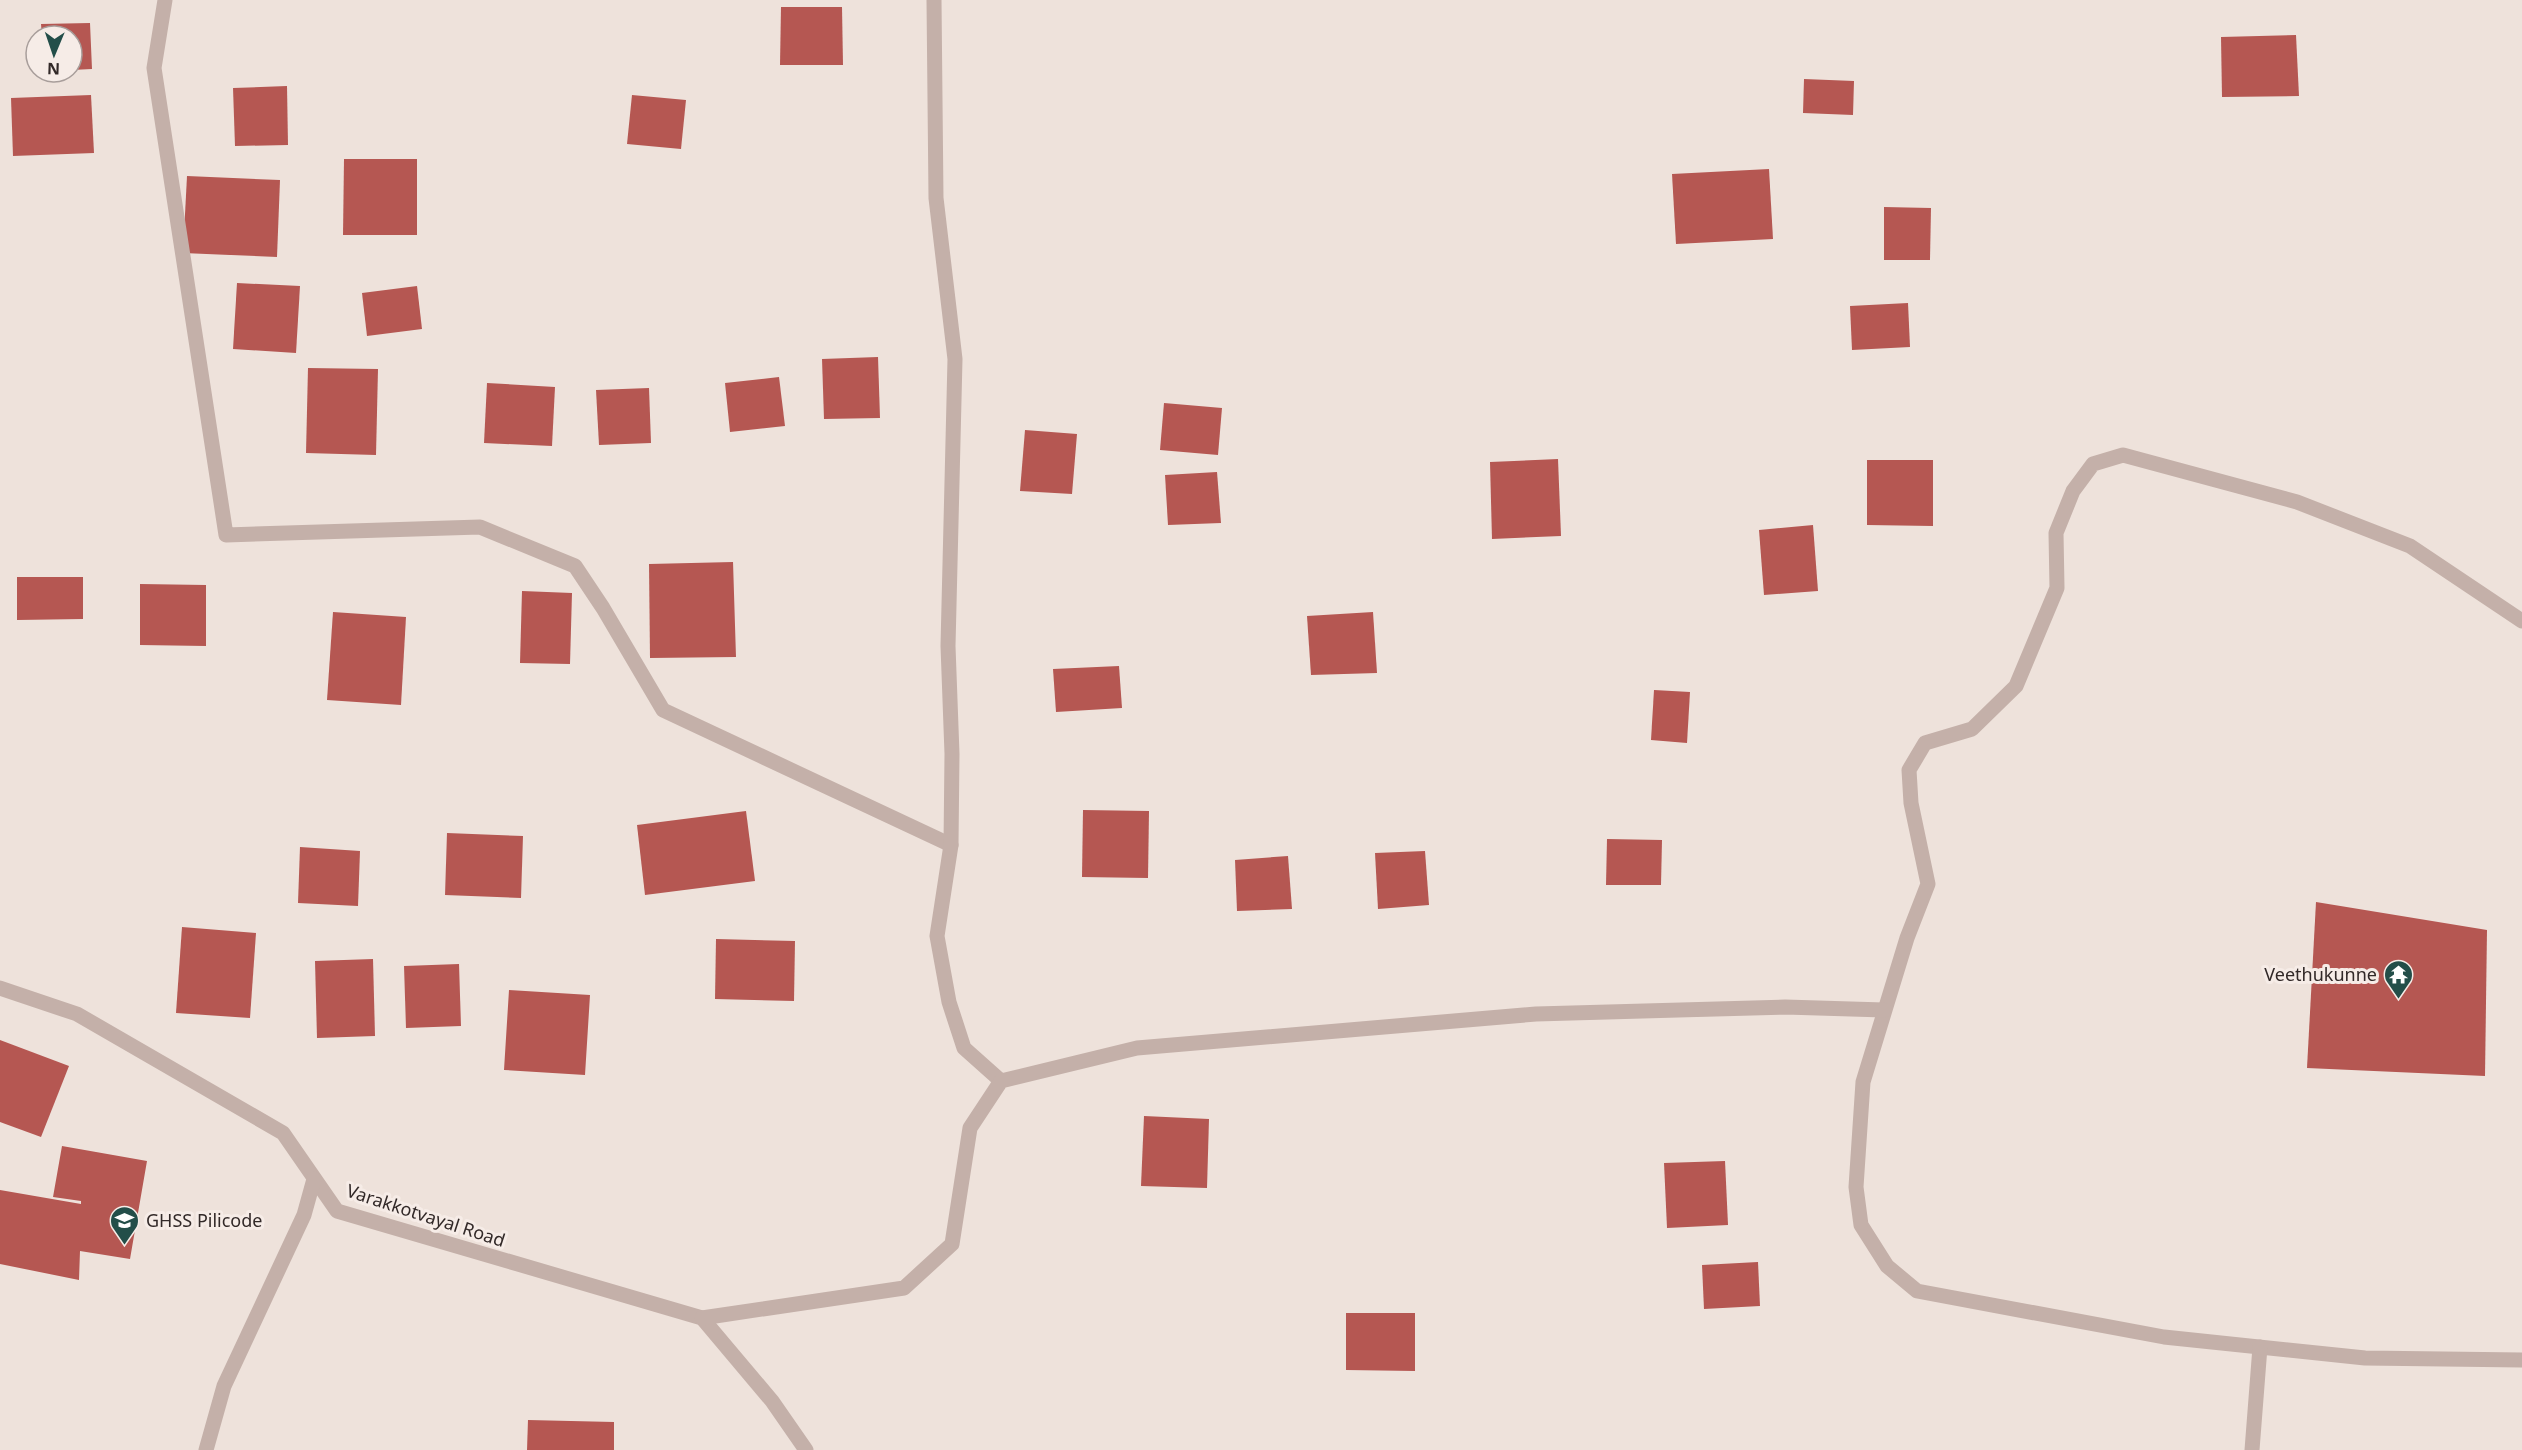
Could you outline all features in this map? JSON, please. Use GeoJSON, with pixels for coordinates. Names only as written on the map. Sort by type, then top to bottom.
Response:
{"type":"FeatureCollection","features":[{"type":"Feature","properties":{"kind":"street"},"geometry":{"type":"LineString","coordinates":[[165,0],[154,68],[225,535],[480,527],[575,566],[603,608],[663,710],[951,845]]}},
{"type":"Feature","properties":{"kind":"street"},"geometry":{"type":"LineString","coordinates":[[934,0],[936,198],[955,359],[948,646],[952,754],[951,845],[938,936],[949,1002],[964,1048],[1000,1081]]}},
{"type":"Feature","properties":{"kind":"street"},"geometry":{"type":"LineString","coordinates":[[2522,621],[2410,546],[2297,502],[2123,455],[2093,464],[2073,491],[2056,533],[2057,588],[2016,686],[1972,729],[1925,743],[1910,770],[1911,803],[1928,884],[1907,938],[1863,1082],[1856,1187],[1861,1225],[1887,1266],[1917,1291],[2164,1337],[2365,1358],[2522,1360]]}},
{"type":"Feature","properties":{"kind":"street","name":"Varakkotvayal Road"},"geometry":{"type":"LineString","coordinates":[[0,988],[77,1014],[283,1132],[337,1211],[702,1318]]}},
{"type":"Feature","properties":{"kind":"street"},"geometry":{"type":"LineString","coordinates":[[702,1318],[904,1288],[952,1244],[970,1128],[1000,1081],[1137,1048],[1524,1015],[1785,1007],[1884,1010]]}},
{"type":"Feature","properties":{"kind":"street"},"geometry":{"type":"LineString","coordinates":[[206,1450],[224,1386],[304,1215],[314,1179]]}},
{"type":"Feature","properties":{"kind":"street"},"geometry":{"type":"LineString","coordinates":[[702,1318],[772,1401],[806,1450]]}},
{"type":"Feature","properties":{"kind":"street"},"geometry":{"type":"LineString","coordinates":[[2252,1450],[2260,1347]]}},
{"type":"Feature","properties":{"kind":"building"},"geometry":{"type":"Polygon","coordinates":[[[781,7],[842,7],[843,65],[780,65],[781,7]]]}},
{"type":"Feature","properties":{"kind":"building"},"geometry":{"type":"Polygon","coordinates":[[[90,23],[92,69],[84,69],[84,24],[41,24],[90,23]]]}},
{"type":"Feature","properties":{"kind":"building"},"geometry":{"type":"Polygon","coordinates":[[[2296,35],[2299,96],[2222,97],[2221,37],[2296,35]]]}},
{"type":"Feature","properties":{"kind":"building"},"geometry":{"type":"Polygon","coordinates":[[[1804,79],[1854,81],[1853,115],[1803,113],[1804,79]]]}},
{"type":"Feature","properties":{"kind":"building"},"geometry":{"type":"Polygon","coordinates":[[[287,86],[288,145],[235,146],[233,88],[287,86]]]}},
{"type":"Feature","properties":{"kind":"building"},"geometry":{"type":"Polygon","coordinates":[[[91,95],[94,153],[13,156],[11,98],[91,95]]]}},
{"type":"Feature","properties":{"kind":"building"},"geometry":{"type":"Polygon","coordinates":[[[632,95],[686,100],[681,149],[627,144],[632,95]]]}},
{"type":"Feature","properties":{"kind":"building"},"geometry":{"type":"Polygon","coordinates":[[[344,159],[417,159],[417,235],[343,235],[344,159]]]}},
{"type":"Feature","properties":{"kind":"building"},"geometry":{"type":"Polygon","coordinates":[[[1769,169],[1773,239],[1676,244],[1672,174],[1769,169]]]}},
{"type":"Feature","properties":{"kind":"building"},"geometry":{"type":"Polygon","coordinates":[[[187,176],[280,180],[277,257],[183,253],[187,176]]]}},
{"type":"Feature","properties":{"kind":"building"},"geometry":{"type":"Polygon","coordinates":[[[1884,207],[1931,208],[1930,260],[1884,260],[1884,207]]]}},
{"type":"Feature","properties":{"kind":"building"},"geometry":{"type":"Polygon","coordinates":[[[237,283],[300,286],[296,353],[233,349],[237,283]]]}},
{"type":"Feature","properties":{"kind":"building"},"geometry":{"type":"Polygon","coordinates":[[[417,286],[422,329],[367,336],[362,293],[417,286]]]}},
{"type":"Feature","properties":{"kind":"building"},"geometry":{"type":"Polygon","coordinates":[[[1908,303],[1910,347],[1852,350],[1850,306],[1908,303]]]}},
{"type":"Feature","properties":{"kind":"building"},"geometry":{"type":"Polygon","coordinates":[[[878,357],[880,418],[824,419],[822,359],[878,357]]]}},
{"type":"Feature","properties":{"kind":"building"},"geometry":{"type":"Polygon","coordinates":[[[308,368],[378,369],[376,455],[306,453],[308,368]]]}},
{"type":"Feature","properties":{"kind":"building"},"geometry":{"type":"Polygon","coordinates":[[[779,377],[785,426],[730,432],[725,383],[779,377]]]}},
{"type":"Feature","properties":{"kind":"building"},"geometry":{"type":"Polygon","coordinates":[[[487,383],[555,387],[552,446],[484,443],[487,383]]]}},
{"type":"Feature","properties":{"kind":"building"},"geometry":{"type":"Polygon","coordinates":[[[649,388],[651,443],[599,445],[596,390],[649,388]]]}},
{"type":"Feature","properties":{"kind":"building"},"geometry":{"type":"Polygon","coordinates":[[[1164,403],[1222,408],[1218,455],[1160,450],[1164,403]]]}},
{"type":"Feature","properties":{"kind":"building"},"geometry":{"type":"Polygon","coordinates":[[[1025,430],[1077,434],[1072,494],[1020,491],[1025,430]]]}},
{"type":"Feature","properties":{"kind":"building"},"geometry":{"type":"Polygon","coordinates":[[[1558,459],[1561,536],[1492,539],[1490,462],[1558,459]]]}},
{"type":"Feature","properties":{"kind":"building"},"geometry":{"type":"Polygon","coordinates":[[[1867,460],[1933,460],[1933,526],[1867,525],[1867,460]]]}},
{"type":"Feature","properties":{"kind":"building"},"geometry":{"type":"Polygon","coordinates":[[[1217,472],[1221,523],[1168,525],[1165,475],[1217,472]]]}},
{"type":"Feature","properties":{"kind":"building"},"geometry":{"type":"Polygon","coordinates":[[[1813,525],[1818,591],[1764,595],[1759,530],[1813,525]]]}},
{"type":"Feature","properties":{"kind":"building"},"geometry":{"type":"Polygon","coordinates":[[[733,562],[736,657],[650,658],[649,564],[733,562]]]}},
{"type":"Feature","properties":{"kind":"building"},"geometry":{"type":"Polygon","coordinates":[[[17,577],[83,577],[83,619],[17,620],[17,577]]]}},
{"type":"Feature","properties":{"kind":"building"},"geometry":{"type":"Polygon","coordinates":[[[140,584],[206,585],[206,646],[140,645],[140,584]]]}},
{"type":"Feature","properties":{"kind":"building"},"geometry":{"type":"Polygon","coordinates":[[[522,591],[572,593],[570,664],[520,663],[522,591]]]}},
{"type":"Feature","properties":{"kind":"building"},"geometry":{"type":"Polygon","coordinates":[[[333,612],[406,617],[401,705],[327,700],[333,612]]]}},
{"type":"Feature","properties":{"kind":"building"},"geometry":{"type":"Polygon","coordinates":[[[1373,612],[1377,673],[1311,675],[1307,616],[1373,612]]]}},
{"type":"Feature","properties":{"kind":"building"},"geometry":{"type":"Polygon","coordinates":[[[1119,666],[1122,708],[1056,712],[1053,669],[1119,666]]]}},
{"type":"Feature","properties":{"kind":"building"},"geometry":{"type":"Polygon","coordinates":[[[1654,690],[1690,692],[1687,743],[1651,740],[1654,690]]]}},
{"type":"Feature","properties":{"kind":"building"},"geometry":{"type":"Polygon","coordinates":[[[1083,810],[1149,811],[1148,878],[1082,877],[1083,810]]]}},
{"type":"Feature","properties":{"kind":"building"},"geometry":{"type":"Polygon","coordinates":[[[746,811],[755,881],[645,895],[637,825],[746,811]]]}},
{"type":"Feature","properties":{"kind":"building"},"geometry":{"type":"Polygon","coordinates":[[[447,833],[523,836],[521,898],[445,895],[447,833]]]}},
{"type":"Feature","properties":{"kind":"building"},"geometry":{"type":"Polygon","coordinates":[[[1607,839],[1662,840],[1661,885],[1606,885],[1607,839]]]}},
{"type":"Feature","properties":{"kind":"building"},"geometry":{"type":"Polygon","coordinates":[[[300,847],[360,851],[358,906],[298,903],[300,847]]]}},
{"type":"Feature","properties":{"kind":"building"},"geometry":{"type":"Polygon","coordinates":[[[1425,851],[1429,905],[1378,909],[1375,853],[1425,851]]]}},
{"type":"Feature","properties":{"kind":"building"},"geometry":{"type":"Polygon","coordinates":[[[1288,856],[1292,909],[1237,911],[1235,860],[1288,856]]]}},
{"type":"Feature","properties":{"kind":"building","name":"Veethukunne"},"geometry":{"type":"Polygon","coordinates":[[[2316,902],[2487,930],[2485,1076],[2307,1068],[2316,902]]]}},
{"type":"Feature","properties":{"kind":"building"},"geometry":{"type":"Polygon","coordinates":[[[182,927],[256,933],[250,1018],[176,1013],[182,927]]]}},
{"type":"Feature","properties":{"kind":"building"},"geometry":{"type":"Polygon","coordinates":[[[716,939],[795,941],[794,1001],[715,999],[716,939]]]}},
{"type":"Feature","properties":{"kind":"building"},"geometry":{"type":"Polygon","coordinates":[[[373,959],[375,1036],[317,1038],[315,961],[373,959]]]}},
{"type":"Feature","properties":{"kind":"building"},"geometry":{"type":"Polygon","coordinates":[[[459,964],[461,1026],[406,1028],[404,966],[459,964]]]}},
{"type":"Feature","properties":{"kind":"building"},"geometry":{"type":"Polygon","coordinates":[[[509,990],[590,995],[585,1075],[504,1070],[509,990]]]}},
{"type":"Feature","properties":{"kind":"building"},"geometry":{"type":"Polygon","coordinates":[[[0,1040],[69,1066],[41,1137],[0,1122],[0,1040]]]}},
{"type":"Feature","properties":{"kind":"building"},"geometry":{"type":"Polygon","coordinates":[[[1144,1116],[1209,1119],[1207,1188],[1141,1186],[1144,1116]]]}},
{"type":"Feature","properties":{"kind":"building"},"geometry":{"type":"Polygon","coordinates":[[[62,1146],[147,1161],[130,1259],[80,1251],[79,1280],[0,1264],[0,1190],[81,1204],[81,1201],[53,1197],[62,1146]]]}},
{"type":"Feature","properties":{"kind":"building"},"geometry":{"type":"Polygon","coordinates":[[[1725,1161],[1728,1225],[1667,1228],[1664,1163],[1725,1161]]]}},
{"type":"Feature","properties":{"kind":"building"},"geometry":{"type":"Polygon","coordinates":[[[1758,1262],[1760,1306],[1704,1309],[1702,1265],[1758,1262]]]}},
{"type":"Feature","properties":{"kind":"building"},"geometry":{"type":"Polygon","coordinates":[[[1346,1313],[1415,1313],[1415,1371],[1346,1370],[1346,1313]]]}},
{"type":"Feature","properties":{"kind":"building"},"geometry":{"type":"Polygon","coordinates":[[[528,1420],[614,1422],[614,1450],[527,1450],[528,1420]]]}},
{"type":"Feature","properties":{"kind":"place","name":"Veethukunne"},"geometry":{"type":"Point","coordinates":[2398,1000]}},
{"type":"Feature","properties":{"kind":"place","name":"GHSS Pilicode"},"geometry":{"type":"Point","coordinates":[125,1246]}}]}
